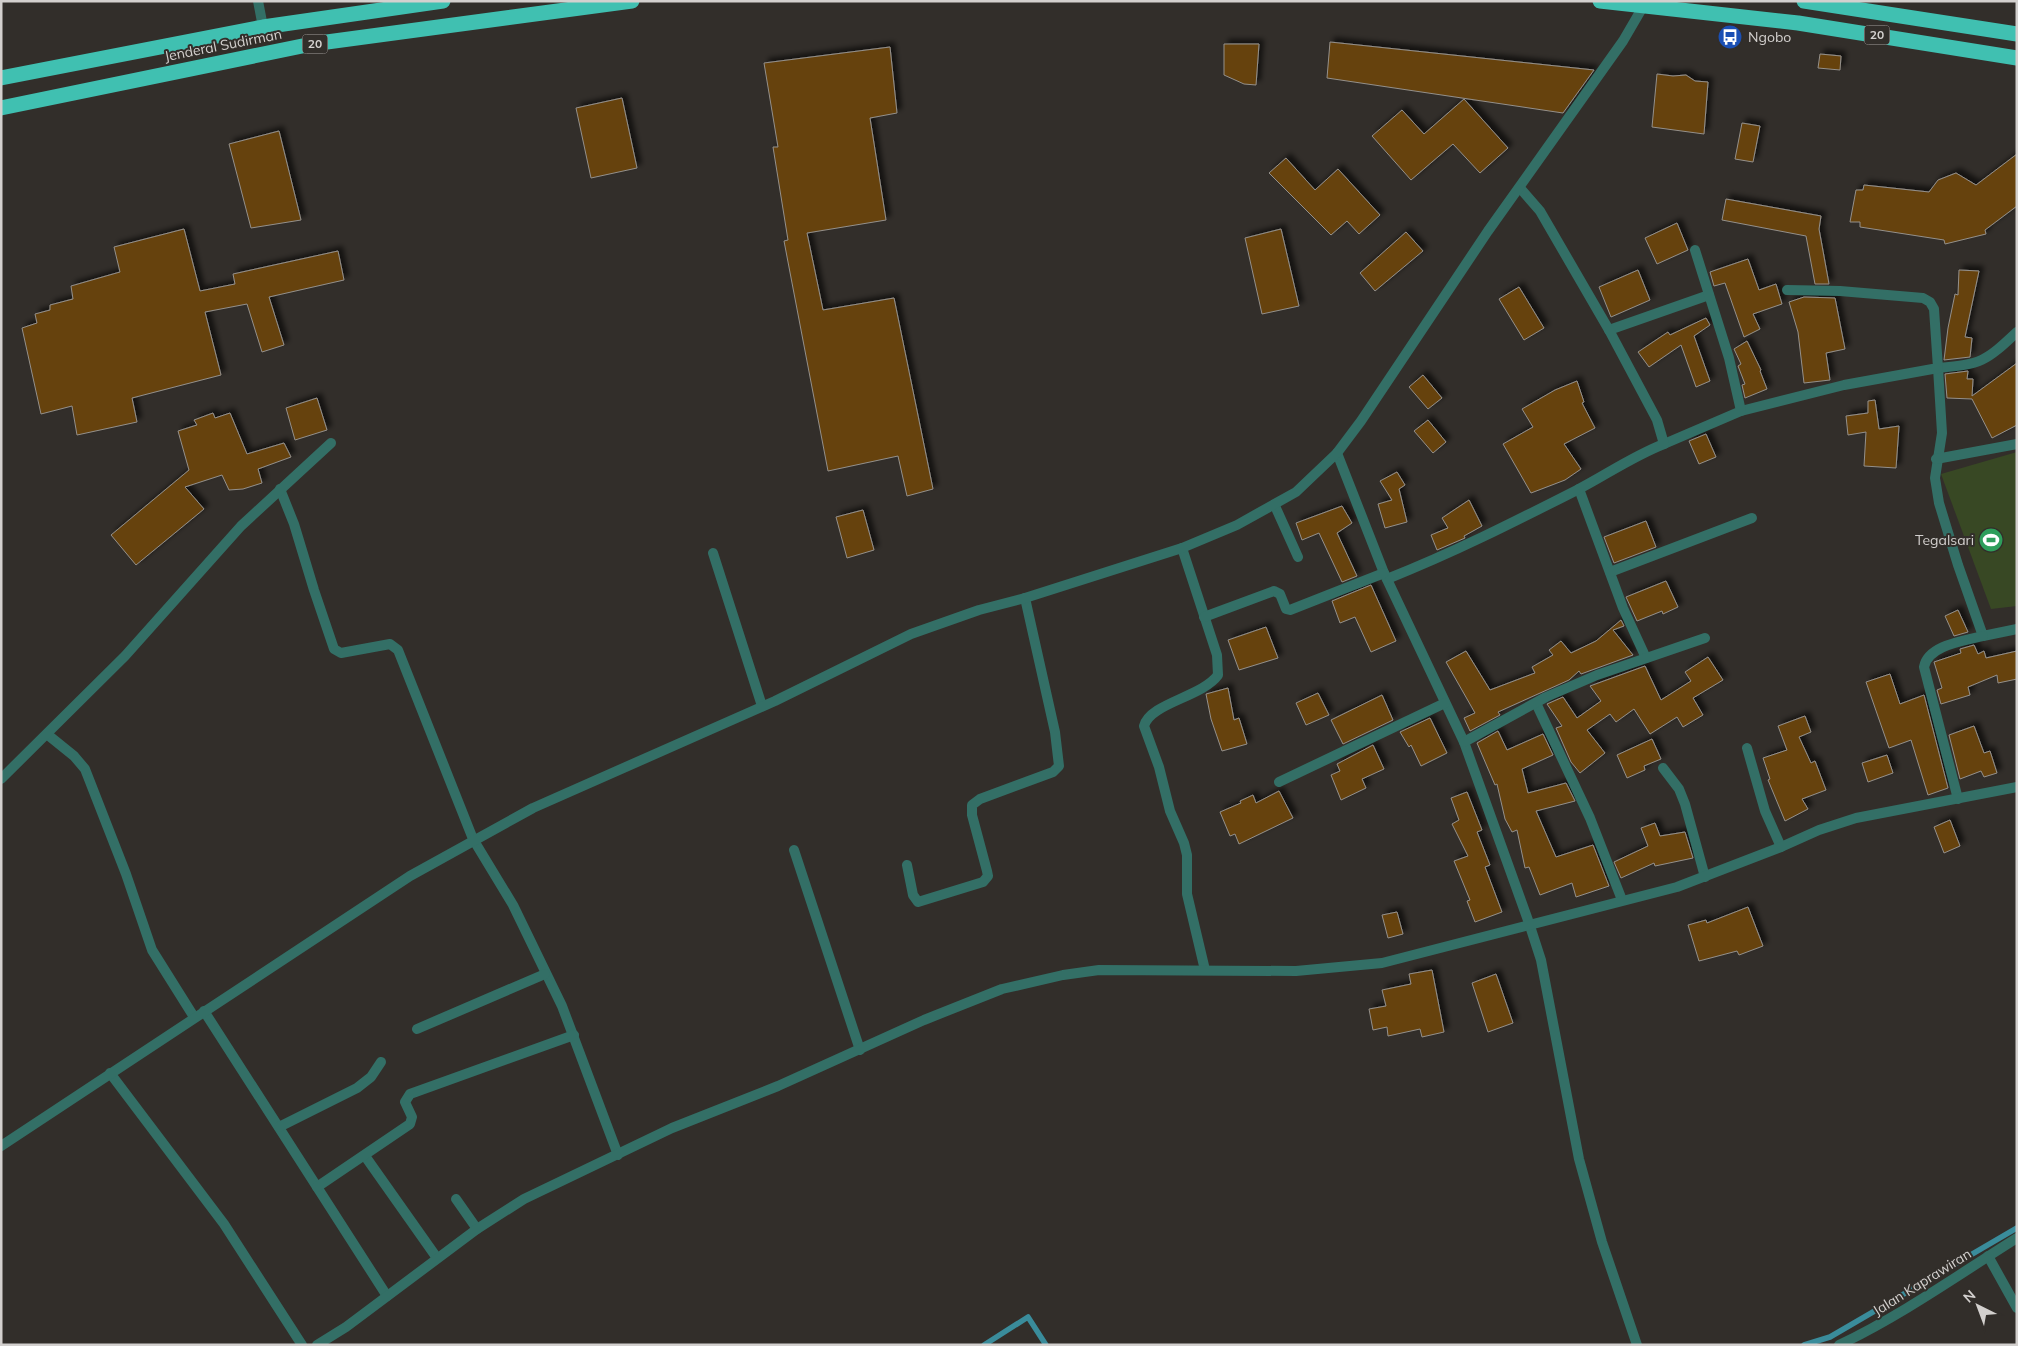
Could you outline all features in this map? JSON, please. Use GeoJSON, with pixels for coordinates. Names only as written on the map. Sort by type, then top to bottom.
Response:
{"type":"FeatureCollection","features":[{"type":"Feature","properties":{"kind":"highway","name":"Jenderal Sudirman"},"geometry":{"type":"LineString","coordinates":[[1,78],[263,26],[442,1]]}},
{"type":"Feature","properties":{"kind":"highway","name":"Jenderal Sudirman"},"geometry":{"type":"LineString","coordinates":[[1,108],[312,44],[632,1]]}},
{"type":"Feature","properties":{"kind":"highway","name":"20"},"geometry":{"type":"LineString","coordinates":[[1600,1],[1798,23],[2017,58]]}},
{"type":"Feature","properties":{"kind":"highway","name":"20"},"geometry":{"type":"LineString","coordinates":[[1804,1],[2017,34]]}},
{"type":"Feature","properties":{"kind":"street"},"geometry":{"type":"LineString","coordinates":[[258,1],[263,26]]}},
{"type":"Feature","properties":{"kind":"street"},"geometry":{"type":"LineString","coordinates":[[1,1146],[194,1017],[402,882],[473,839],[591,781],[762,706],[911,634],[979,610],[1025,598],[1182,548],[1237,525],[1275,506],[1310,481],[1337,453],[1418,338],[1488,231],[1623,41],[1644,5]]}},
{"type":"Feature","properties":{"kind":"street"},"geometry":{"type":"LineString","coordinates":[[1520,188],[1540,211],[1609,330],[1657,420],[1664,444]]}},
{"type":"Feature","properties":{"kind":"street"},"geometry":{"type":"LineString","coordinates":[[1695,250],[1729,358],[1741,411]]}},
{"type":"Feature","properties":{"kind":"street"},"geometry":{"type":"LineString","coordinates":[[1787,290],[1840,291],[1923,298],[1930,302],[1934,309],[1942,433],[1936,459],[1935,478],[1939,503],[1983,636]]}},
{"type":"Feature","properties":{"kind":"street"},"geometry":{"type":"LineString","coordinates":[[1609,330],[1709,295]]}},
{"type":"Feature","properties":{"kind":"street"},"geometry":{"type":"LineString","coordinates":[[1204,616],[1274,591],[1280,594],[1286,609],[1290,610],[1456,552],[1664,444],[1741,411],[1844,384],[1978,362],[1995,352],[2017,332]]}},
{"type":"Feature","properties":{"kind":"street"},"geometry":{"type":"LineString","coordinates":[[1,779],[48,735],[125,656],[241,526],[331,443]]}},
{"type":"Feature","properties":{"kind":"street"},"geometry":{"type":"LineString","coordinates":[[1936,459],[2017,444]]}},
{"type":"Feature","properties":{"kind":"street"},"geometry":{"type":"LineString","coordinates":[[1337,453],[1386,576],[1464,742],[1529,924],[1541,960],[1579,1159],[1602,1242],[1637,1345]]}},
{"type":"Feature","properties":{"kind":"street"},"geometry":{"type":"LineString","coordinates":[[280,489],[294,524],[331,644],[341,654],[390,644],[398,650],[473,839],[513,905],[562,1006],[618,1155]]}},
{"type":"Feature","properties":{"kind":"street"},"geometry":{"type":"LineString","coordinates":[[1579,489],[1623,608],[1646,658]]}},
{"type":"Feature","properties":{"kind":"street"},"geometry":{"type":"LineString","coordinates":[[1275,506],[1298,558]]}},
{"type":"Feature","properties":{"kind":"street"},"geometry":{"type":"LineString","coordinates":[[1610,572],[1752,518]]}},
{"type":"Feature","properties":{"kind":"street"},"geometry":{"type":"LineString","coordinates":[[1182,548],[1217,655],[1218,675],[1212,684],[1203,690],[1150,715],[1144,726],[1159,766],[1170,811],[1187,855],[1187,894],[1205,970]]}},
{"type":"Feature","properties":{"kind":"street"},"geometry":{"type":"LineString","coordinates":[[712,553],[762,706]]}},
{"type":"Feature","properties":{"kind":"street"},"geometry":{"type":"LineString","coordinates":[[907,865],[913,895],[918,902],[983,882],[988,876],[972,815],[972,805],[980,799],[1054,772],[1059,766],[1055,732],[1025,598]]}},
{"type":"Feature","properties":{"kind":"street"},"geometry":{"type":"LineString","coordinates":[[1958,799],[1924,667],[1926,659],[1933,652],[1983,636],[2017,629]]}},
{"type":"Feature","properties":{"kind":"street"},"geometry":{"type":"LineString","coordinates":[[1464,742],[1536,703],[1597,674],[1705,638]]}},
{"type":"Feature","properties":{"kind":"street"},"geometry":{"type":"LineString","coordinates":[[1279,782],[1445,703]]}},
{"type":"Feature","properties":{"kind":"street"},"geometry":{"type":"LineString","coordinates":[[1536,703],[1590,818],[1622,900]]}},
{"type":"Feature","properties":{"kind":"street"},"geometry":{"type":"LineString","coordinates":[[48,735],[74,756],[85,769],[126,874],[152,950],[194,1017]]}},
{"type":"Feature","properties":{"kind":"street"},"geometry":{"type":"LineString","coordinates":[[1747,748],[1765,811],[1781,847]]}},
{"type":"Feature","properties":{"kind":"street"},"geometry":{"type":"LineString","coordinates":[[1663,768],[1679,789],[1685,804],[1705,877]]}},
{"type":"Feature","properties":{"kind":"street"},"geometry":{"type":"LineString","coordinates":[[317,1345],[346,1327],[477,1229],[524,1200],[672,1128],[778,1086],[972,1000],[1034,980],[1099,970],[1296,971],[1382,963],[1677,887],[1781,847],[1819,830],[1856,818],[2017,787]]}},
{"type":"Feature","properties":{"kind":"street"},"geometry":{"type":"LineString","coordinates":[[794,850],[860,1050]]}},
{"type":"Feature","properties":{"kind":"street"},"geometry":{"type":"LineString","coordinates":[[417,1029],[545,974]]}},
{"type":"Feature","properties":{"kind":"street"},"geometry":{"type":"LineString","coordinates":[[204,1011],[387,1296]]}},
{"type":"Feature","properties":{"kind":"street"},"geometry":{"type":"LineString","coordinates":[[317,1187],[366,1156],[410,1124],[412,1117],[405,1102],[410,1094],[574,1035]]}},
{"type":"Feature","properties":{"kind":"street"},"geometry":{"type":"LineString","coordinates":[[279,1127],[357,1088],[371,1077],[381,1062]]}},
{"type":"Feature","properties":{"kind":"street"},"geometry":{"type":"LineString","coordinates":[[110,1073],[219,1216],[302,1345]]}},
{"type":"Feature","properties":{"kind":"street"},"geometry":{"type":"LineString","coordinates":[[366,1156],[437,1258]]}},
{"type":"Feature","properties":{"kind":"street"},"geometry":{"type":"LineString","coordinates":[[456,1200],[477,1229]]}},
{"type":"Feature","properties":{"kind":"street","name":"Jalan Kaprawiran"},"geometry":{"type":"LineString","coordinates":[[1839,1345],[1882,1324],[2017,1238]]}},
{"type":"Feature","properties":{"kind":"street"},"geometry":{"type":"LineString","coordinates":[[1988,1256],[2017,1308]]}},
{"type":"Feature","properties":{"kind":"green space","name":"Tegalsari"},"geometry":{"type":"Polygon","coordinates":[[[2017,452],[2017,606],[1991,609],[1941,474],[2017,452]]]}},
{"type":"Feature","properties":{"kind":"building"},"geometry":{"type":"Polygon","coordinates":[[[1330,42],[1594,70],[1563,113],[1327,78],[1330,42]]]}},
{"type":"Feature","properties":{"kind":"building"},"geometry":{"type":"Polygon","coordinates":[[[1224,44],[1259,44],[1256,85],[1244,84],[1224,75],[1224,44]]]}},
{"type":"Feature","properties":{"kind":"building"},"geometry":{"type":"Polygon","coordinates":[[[890,47],[897,113],[870,118],[886,220],[807,233],[823,310],[894,298],[933,489],[907,496],[898,456],[828,471],[784,241],[788,240],[773,147],[778,147],[764,63],[890,47]]]}},
{"type":"Feature","properties":{"kind":"building"},"geometry":{"type":"Polygon","coordinates":[[[1820,54],[1841,56],[1840,70],[1818,68],[1820,54]]]}},
{"type":"Feature","properties":{"kind":"building"},"geometry":{"type":"Polygon","coordinates":[[[1657,74],[1686,75],[1695,81],[1708,82],[1704,134],[1652,127],[1657,74]]]}},
{"type":"Feature","properties":{"kind":"building"},"geometry":{"type":"Polygon","coordinates":[[[622,98],[637,168],[591,178],[576,108],[622,98]]]}},
{"type":"Feature","properties":{"kind":"building"},"geometry":{"type":"Polygon","coordinates":[[[1464,99],[1508,148],[1480,173],[1453,144],[1411,180],[1372,136],[1402,110],[1424,134],[1464,99]]]}},
{"type":"Feature","properties":{"kind":"building"},"geometry":{"type":"Polygon","coordinates":[[[1742,123],[1760,126],[1753,162],[1735,159],[1742,123]]]}},
{"type":"Feature","properties":{"kind":"building"},"geometry":{"type":"Polygon","coordinates":[[[279,131],[301,220],[251,228],[229,144],[279,131]]]}},
{"type":"Feature","properties":{"kind":"building"},"geometry":{"type":"Polygon","coordinates":[[[2017,154],[2017,206],[1985,230],[1986,234],[1945,244],[1944,240],[1860,227],[1860,222],[1850,222],[1856,190],[1863,190],[1864,185],[1929,192],[1938,180],[1956,173],[1976,185],[2017,154]]]}},
{"type":"Feature","properties":{"kind":"building"},"geometry":{"type":"Polygon","coordinates":[[[1286,158],[1315,190],[1338,169],[1380,215],[1359,234],[1347,221],[1331,235],[1269,173],[1286,158]]]}},
{"type":"Feature","properties":{"kind":"building"},"geometry":{"type":"Polygon","coordinates":[[[1726,199],[1821,216],[1819,229],[1829,284],[1815,284],[1806,236],[1722,220],[1726,199]]]}},
{"type":"Feature","properties":{"kind":"building"},"geometry":{"type":"Polygon","coordinates":[[[1677,223],[1688,250],[1657,264],[1645,238],[1677,223]]]}},
{"type":"Feature","properties":{"kind":"building"},"geometry":{"type":"Polygon","coordinates":[[[184,229],[200,291],[235,284],[233,274],[338,251],[344,280],[269,297],[284,345],[262,352],[247,304],[205,312],[221,375],[132,398],[137,422],[77,435],[72,406],[41,414],[22,328],[37,323],[35,314],[50,310],[50,305],[73,299],[71,286],[120,272],[114,247],[184,229]]]}},
{"type":"Feature","properties":{"kind":"building"},"geometry":{"type":"Polygon","coordinates":[[[1281,229],[1299,306],[1262,314],[1245,238],[1281,229]]]}},
{"type":"Feature","properties":{"kind":"building"},"geometry":{"type":"Polygon","coordinates":[[[1406,232],[1423,251],[1375,291],[1360,273],[1406,232]]]}},
{"type":"Feature","properties":{"kind":"building"},"geometry":{"type":"Polygon","coordinates":[[[1748,259],[1759,290],[1776,284],[1782,304],[1753,314],[1760,329],[1744,337],[1725,283],[1714,286],[1710,272],[1748,259]]]}},
{"type":"Feature","properties":{"kind":"building"},"geometry":{"type":"Polygon","coordinates":[[[1638,270],[1650,300],[1611,317],[1599,287],[1638,270]]]}},
{"type":"Feature","properties":{"kind":"building"},"geometry":{"type":"Polygon","coordinates":[[[1959,270],[1979,271],[1965,337],[1972,338],[1970,357],[1944,360],[1955,294],[1958,295],[1959,270]]]}},
{"type":"Feature","properties":{"kind":"building"},"geometry":{"type":"Polygon","coordinates":[[[1519,287],[1544,328],[1524,340],[1499,299],[1519,287]]]}},
{"type":"Feature","properties":{"kind":"building"},"geometry":{"type":"Polygon","coordinates":[[[1804,297],[1835,298],[1845,349],[1826,353],[1830,380],[1804,383],[1798,332],[1789,302],[1804,297]]]}},
{"type":"Feature","properties":{"kind":"building"},"geometry":{"type":"Polygon","coordinates":[[[1706,318],[1710,325],[1694,336],[1710,381],[1696,387],[1681,345],[1649,367],[1638,352],[1668,332],[1670,335],[1706,318]]]}},
{"type":"Feature","properties":{"kind":"building"},"geometry":{"type":"Polygon","coordinates":[[[1747,341],[1761,370],[1767,389],[1745,398],[1742,385],[1745,384],[1738,366],[1741,364],[1734,349],[1747,341]]]}},
{"type":"Feature","properties":{"kind":"building"},"geometry":{"type":"Polygon","coordinates":[[[2017,363],[2017,425],[1992,438],[1972,399],[1947,398],[1945,374],[1968,371],[1967,379],[1973,379],[1972,396],[2017,363]]]}},
{"type":"Feature","properties":{"kind":"building"},"geometry":{"type":"Polygon","coordinates":[[[1423,375],[1442,398],[1428,409],[1409,387],[1423,375]]]}},
{"type":"Feature","properties":{"kind":"building"},"geometry":{"type":"Polygon","coordinates":[[[1577,381],[1584,402],[1582,403],[1595,428],[1564,444],[1581,469],[1565,480],[1531,493],[1503,444],[1533,427],[1522,409],[1555,390],[1577,381]]]}},
{"type":"Feature","properties":{"kind":"building"},"geometry":{"type":"Polygon","coordinates":[[[317,398],[327,430],[295,440],[286,408],[317,398]]]}},
{"type":"Feature","properties":{"kind":"building"},"geometry":{"type":"Polygon","coordinates":[[[1875,400],[1879,429],[1899,426],[1896,468],[1864,466],[1866,432],[1848,435],[1846,416],[1868,413],[1868,401],[1875,400]]]}},
{"type":"Feature","properties":{"kind":"building"},"geometry":{"type":"Polygon","coordinates":[[[213,413],[215,418],[230,413],[247,454],[284,443],[291,457],[258,469],[262,483],[243,489],[229,490],[222,475],[185,487],[204,509],[136,565],[111,535],[189,470],[178,431],[197,425],[194,420],[213,413]]]}},
{"type":"Feature","properties":{"kind":"building"},"geometry":{"type":"Polygon","coordinates":[[[1428,420],[1446,442],[1433,453],[1414,431],[1428,420]]]}},
{"type":"Feature","properties":{"kind":"building"},"geometry":{"type":"Polygon","coordinates":[[[1706,434],[1716,457],[1699,464],[1689,441],[1706,434]]]}},
{"type":"Feature","properties":{"kind":"building"},"geometry":{"type":"Polygon","coordinates":[[[1397,472],[1405,485],[1399,489],[1407,522],[1385,528],[1378,504],[1392,500],[1380,481],[1397,472]]]}},
{"type":"Feature","properties":{"kind":"building"},"geometry":{"type":"Polygon","coordinates":[[[1469,500],[1482,526],[1464,536],[1465,538],[1437,550],[1431,535],[1448,528],[1442,518],[1469,500]]]}},
{"type":"Feature","properties":{"kind":"building"},"geometry":{"type":"Polygon","coordinates":[[[1342,506],[1352,523],[1337,533],[1357,576],[1342,582],[1319,533],[1302,540],[1296,523],[1342,506]]]}},
{"type":"Feature","properties":{"kind":"building"},"geometry":{"type":"Polygon","coordinates":[[[863,510],[874,550],[847,558],[836,517],[863,510]]]}},
{"type":"Feature","properties":{"kind":"building"},"geometry":{"type":"Polygon","coordinates":[[[1646,521],[1656,547],[1614,563],[1604,537],[1646,521]]]}},
{"type":"Feature","properties":{"kind":"building"},"geometry":{"type":"Polygon","coordinates":[[[1666,581],[1678,607],[1663,614],[1662,611],[1637,621],[1626,597],[1666,581]]]}},
{"type":"Feature","properties":{"kind":"building"},"geometry":{"type":"Polygon","coordinates":[[[1371,585],[1396,641],[1371,652],[1355,617],[1340,623],[1332,601],[1371,585]]]}},
{"type":"Feature","properties":{"kind":"building"},"geometry":{"type":"Polygon","coordinates":[[[1958,610],[1968,632],[1954,636],[1945,616],[1958,610]]]}},
{"type":"Feature","properties":{"kind":"building"},"geometry":{"type":"Polygon","coordinates":[[[1621,620],[1624,626],[1613,630],[1633,655],[1581,674],[1579,671],[1569,680],[1498,712],[1500,715],[1470,731],[1464,718],[1475,713],[1446,662],[1466,651],[1490,690],[1535,673],[1532,667],[1553,655],[1549,650],[1561,641],[1571,653],[1596,641],[1621,620]]]}},
{"type":"Feature","properties":{"kind":"building"},"geometry":{"type":"Polygon","coordinates":[[[1266,627],[1278,658],[1239,670],[1228,640],[1266,627]]]}},
{"type":"Feature","properties":{"kind":"building"},"geometry":{"type":"Polygon","coordinates":[[[1974,645],[1978,654],[1984,651],[1986,658],[2017,651],[2017,679],[1998,683],[1997,675],[1968,687],[1970,695],[1941,704],[1937,690],[1942,688],[1934,662],[1961,653],[1960,649],[1974,645]]]}},
{"type":"Feature","properties":{"kind":"building"},"geometry":{"type":"Polygon","coordinates":[[[1708,657],[1723,680],[1693,698],[1703,715],[1683,727],[1677,717],[1650,734],[1634,709],[1616,722],[1610,714],[1587,730],[1605,753],[1580,773],[1571,762],[1556,728],[1562,726],[1547,704],[1563,697],[1577,718],[1601,701],[1590,686],[1645,666],[1661,700],[1691,681],[1685,672],[1708,657]]]}},
{"type":"Feature","properties":{"kind":"building"},"geometry":{"type":"Polygon","coordinates":[[[1890,674],[1900,704],[1924,695],[1948,788],[1928,795],[1911,740],[1889,748],[1866,682],[1890,674]]]}},
{"type":"Feature","properties":{"kind":"building"},"geometry":{"type":"Polygon","coordinates":[[[1228,688],[1234,720],[1239,718],[1247,744],[1222,751],[1211,719],[1206,694],[1228,688]]]}},
{"type":"Feature","properties":{"kind":"building"},"geometry":{"type":"Polygon","coordinates":[[[1318,693],[1329,715],[1306,725],[1296,703],[1318,693]]]}},
{"type":"Feature","properties":{"kind":"building"},"geometry":{"type":"Polygon","coordinates":[[[1382,695],[1393,720],[1343,744],[1331,720],[1382,695]]]}},
{"type":"Feature","properties":{"kind":"building"},"geometry":{"type":"Polygon","coordinates":[[[1805,716],[1811,732],[1799,737],[1811,763],[1815,761],[1826,790],[1802,799],[1808,809],[1785,821],[1768,780],[1770,779],[1763,758],[1787,750],[1778,726],[1805,716]]]}},
{"type":"Feature","properties":{"kind":"building"},"geometry":{"type":"Polygon","coordinates":[[[1430,718],[1447,753],[1421,766],[1411,745],[1409,747],[1400,732],[1430,718]]]}},
{"type":"Feature","properties":{"kind":"building"},"geometry":{"type":"Polygon","coordinates":[[[1974,726],[1984,753],[1990,751],[1997,773],[1984,777],[1981,771],[1960,779],[1949,735],[1974,726]]]}},
{"type":"Feature","properties":{"kind":"building"},"geometry":{"type":"Polygon","coordinates":[[[1498,731],[1507,750],[1543,734],[1553,755],[1522,769],[1528,793],[1566,783],[1575,801],[1536,811],[1556,857],[1593,845],[1609,886],[1576,897],[1572,883],[1540,895],[1529,867],[1525,868],[1517,830],[1512,832],[1505,819],[1497,784],[1495,785],[1477,743],[1498,731]]]}},
{"type":"Feature","properties":{"kind":"building"},"geometry":{"type":"Polygon","coordinates":[[[1652,739],[1661,759],[1644,766],[1645,770],[1627,778],[1617,755],[1652,739]]]}},
{"type":"Feature","properties":{"kind":"building"},"geometry":{"type":"Polygon","coordinates":[[[1373,745],[1384,769],[1362,779],[1366,788],[1341,800],[1331,775],[1340,771],[1337,764],[1373,745]]]}},
{"type":"Feature","properties":{"kind":"building"},"geometry":{"type":"Polygon","coordinates":[[[1887,755],[1893,773],[1868,782],[1862,763],[1887,755]]]}},
{"type":"Feature","properties":{"kind":"building"},"geometry":{"type":"Polygon","coordinates":[[[1279,791],[1293,818],[1239,844],[1235,834],[1230,836],[1220,812],[1241,803],[1240,801],[1253,795],[1256,803],[1279,791]]]}},
{"type":"Feature","properties":{"kind":"building"},"geometry":{"type":"Polygon","coordinates":[[[1467,792],[1482,830],[1477,832],[1490,865],[1485,867],[1502,912],[1475,922],[1467,901],[1470,900],[1454,861],[1468,856],[1452,824],[1459,820],[1451,798],[1467,792]]]}},
{"type":"Feature","properties":{"kind":"building"},"geometry":{"type":"Polygon","coordinates":[[[1950,820],[1960,846],[1944,853],[1934,827],[1950,820]]]}},
{"type":"Feature","properties":{"kind":"building"},"geometry":{"type":"Polygon","coordinates":[[[1655,823],[1660,836],[1685,832],[1693,858],[1655,866],[1654,863],[1621,878],[1614,862],[1648,846],[1641,828],[1655,823]]]}},
{"type":"Feature","properties":{"kind":"building"},"geometry":{"type":"Polygon","coordinates":[[[1748,907],[1763,946],[1739,955],[1737,951],[1699,961],[1688,925],[1706,920],[1707,923],[1748,907]]]}},
{"type":"Feature","properties":{"kind":"building"},"geometry":{"type":"Polygon","coordinates":[[[1397,912],[1403,934],[1388,938],[1382,915],[1397,912]]]}},
{"type":"Feature","properties":{"kind":"building"},"geometry":{"type":"Polygon","coordinates":[[[1432,970],[1444,1032],[1422,1037],[1420,1029],[1388,1036],[1387,1027],[1373,1030],[1369,1009],[1386,1006],[1382,990],[1411,984],[1409,974],[1432,970]]]}},
{"type":"Feature","properties":{"kind":"building"},"geometry":{"type":"Polygon","coordinates":[[[1496,974],[1513,1023],[1488,1032],[1472,983],[1496,974]]]}},
{"type":"Feature","properties":{"kind":"waterway"},"geometry":{"type":"LineString","coordinates":[[1804,1345],[1830,1337],[2017,1228]]}},
{"type":"Feature","properties":{"kind":"waterway"},"geometry":{"type":"LineString","coordinates":[[984,1345],[1028,1317],[1046,1345]]}},
{"type":"Feature","properties":{"kind":"place","name":"Ngobo"},"geometry":{"type":"Point","coordinates":[1730,37]}},
{"type":"Feature","properties":{"kind":"place","name":"Tegalsari"},"geometry":{"type":"Point","coordinates":[1991,540]}}]}
